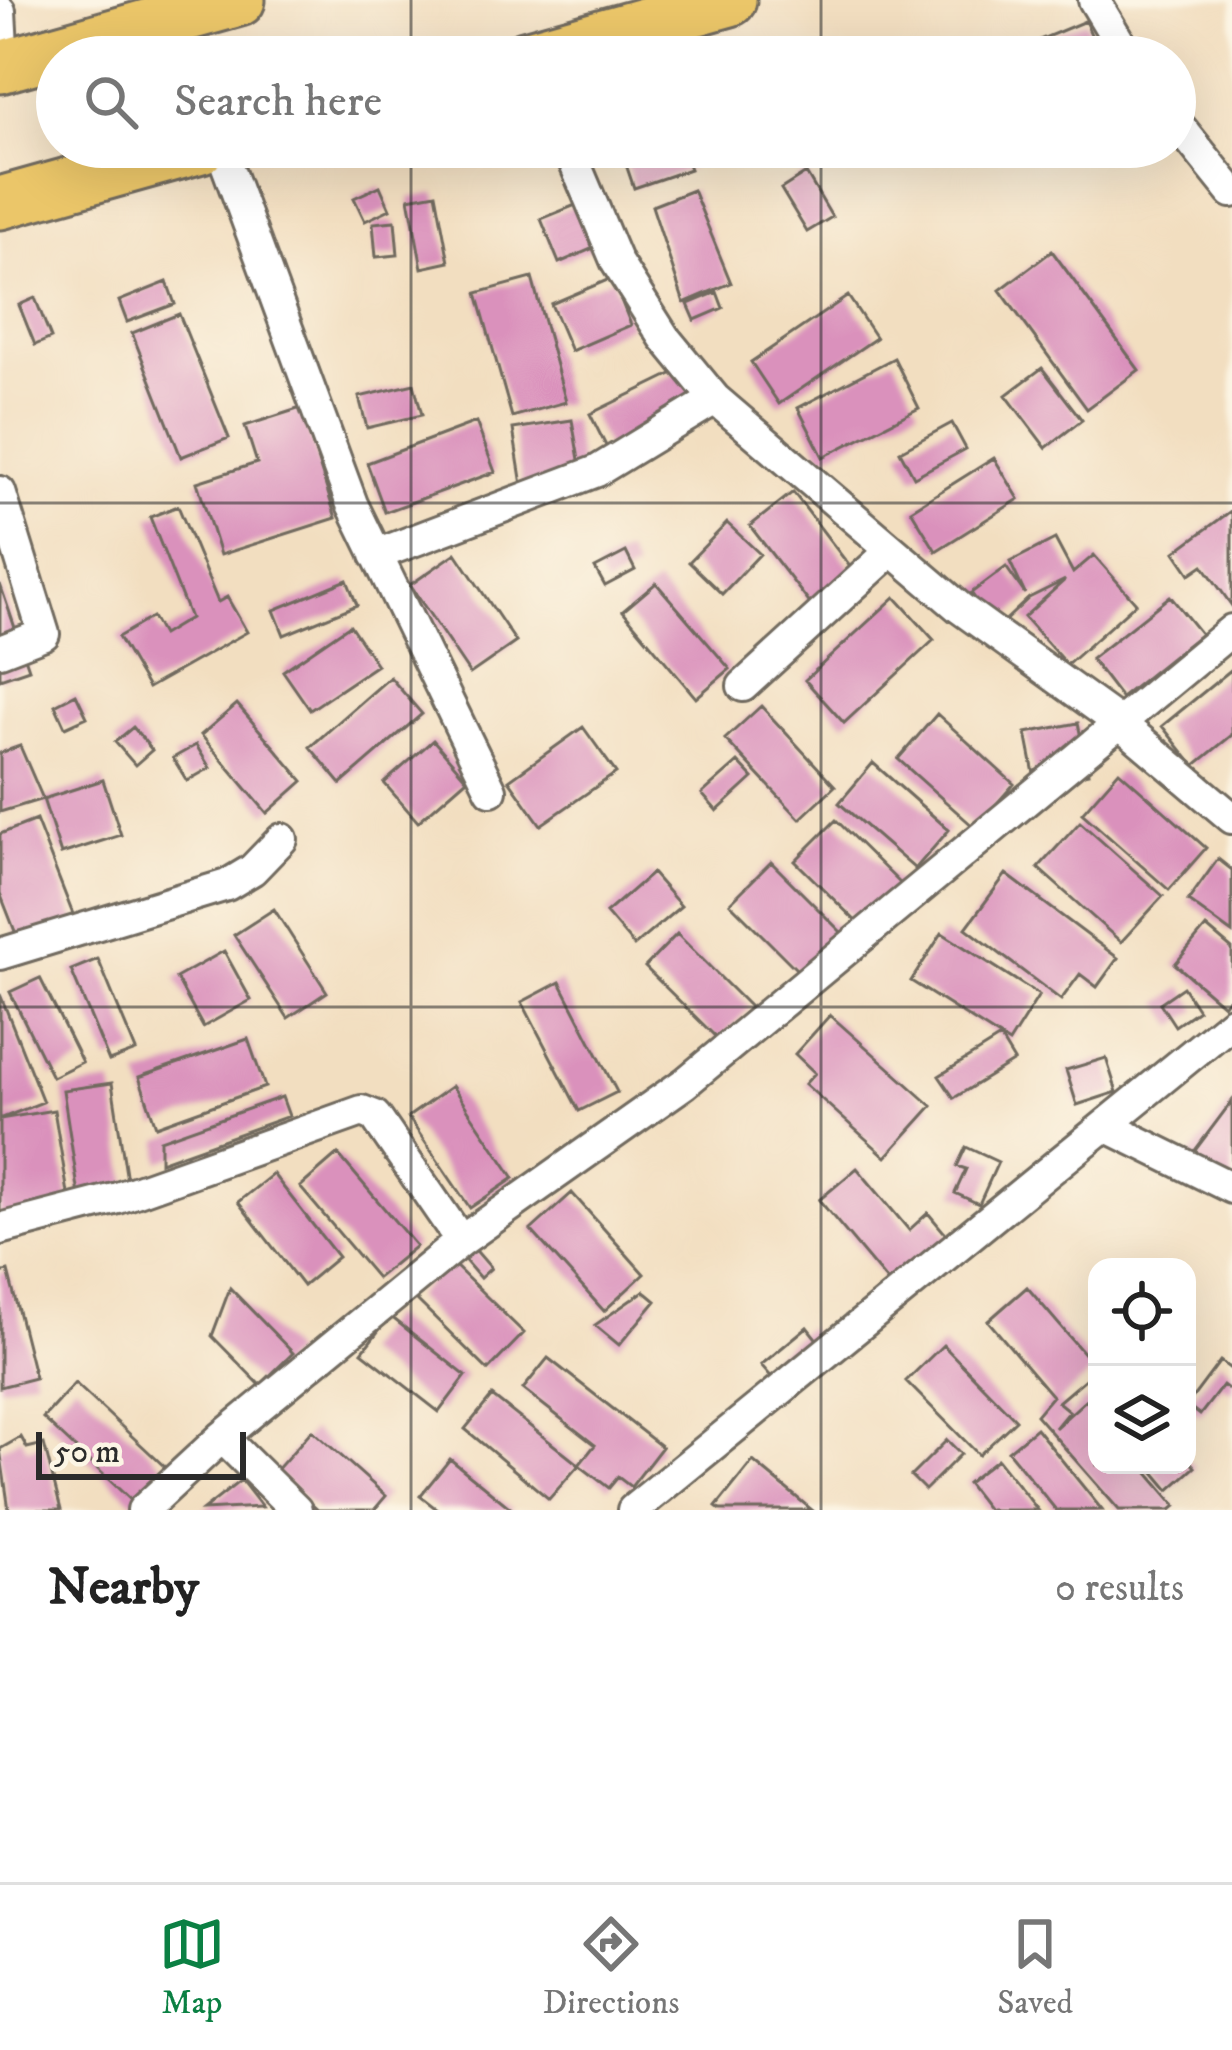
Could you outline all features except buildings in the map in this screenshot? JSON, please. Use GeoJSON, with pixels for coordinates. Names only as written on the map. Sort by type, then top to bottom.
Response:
{"type":"FeatureCollection","features":[{"type":"Feature","properties":{"kind":"highway"},"geometry":{"type":"LineString","coordinates":[[110,36],[239,0]]}},
{"type":"Feature","properties":{"kind":"highway"},"geometry":{"type":"LineString","coordinates":[[603,36],[730,0]]}},
{"type":"Feature","properties":{"kind":"highway"},"geometry":{"type":"LineString","coordinates":[[2,66],[36,57]]}},
{"type":"Feature","properties":{"kind":"highway"},"geometry":{"type":"LineString","coordinates":[[0,203],[126,168]]}},
{"type":"Feature","properties":{"kind":"street"},"geometry":{"type":"LineString","coordinates":[[1094,0],[1115,36]]}},
{"type":"Feature","properties":{"kind":"street"},"geometry":{"type":"LineString","coordinates":[[0,11],[2,66]]}},
{"type":"Feature","properties":{"kind":"street"},"geometry":{"type":"LineString","coordinates":[[1196,147],[1232,192]]}},
{"type":"Feature","properties":{"kind":"street"},"geometry":{"type":"LineString","coordinates":[[228,168],[376,555],[490,790]]}},
{"type":"Feature","properties":{"kind":"street"},"geometry":{"type":"LineString","coordinates":[[577,168],[617,262],[664,337],[715,398],[960,608],[1121,724],[1232,818]]}},
{"type":"Feature","properties":{"kind":"street"},"geometry":{"type":"LineString","coordinates":[[376,555],[597,472],[715,398]]}},
{"type":"Feature","properties":{"kind":"street"},"geometry":{"type":"LineString","coordinates":[[0,492],[44,634],[0,650]]}},
{"type":"Feature","properties":{"kind":"street"},"geometry":{"type":"LineString","coordinates":[[743,686],[892,550]]}},
{"type":"Feature","properties":{"kind":"street"},"geometry":{"type":"LineString","coordinates":[[143,1510],[222,1437],[461,1241],[685,1083],[1232,631]]}},
{"type":"Feature","properties":{"kind":"street"},"geometry":{"type":"LineString","coordinates":[[0,954],[226,885],[252,870],[282,839]]}},
{"type":"Feature","properties":{"kind":"street"},"geometry":{"type":"LineString","coordinates":[[633,1510],[1232,1022]]}},
{"type":"Feature","properties":{"kind":"street"},"geometry":{"type":"LineString","coordinates":[[0,1229],[118,1198],[362,1111],[375,1116],[461,1241]]}},
{"type":"Feature","properties":{"kind":"street"},"geometry":{"type":"LineString","coordinates":[[1106,1126],[1232,1188]]}},
{"type":"Feature","properties":{"kind":"street"},"geometry":{"type":"LineString","coordinates":[[222,1437],[296,1510]]}}]}
